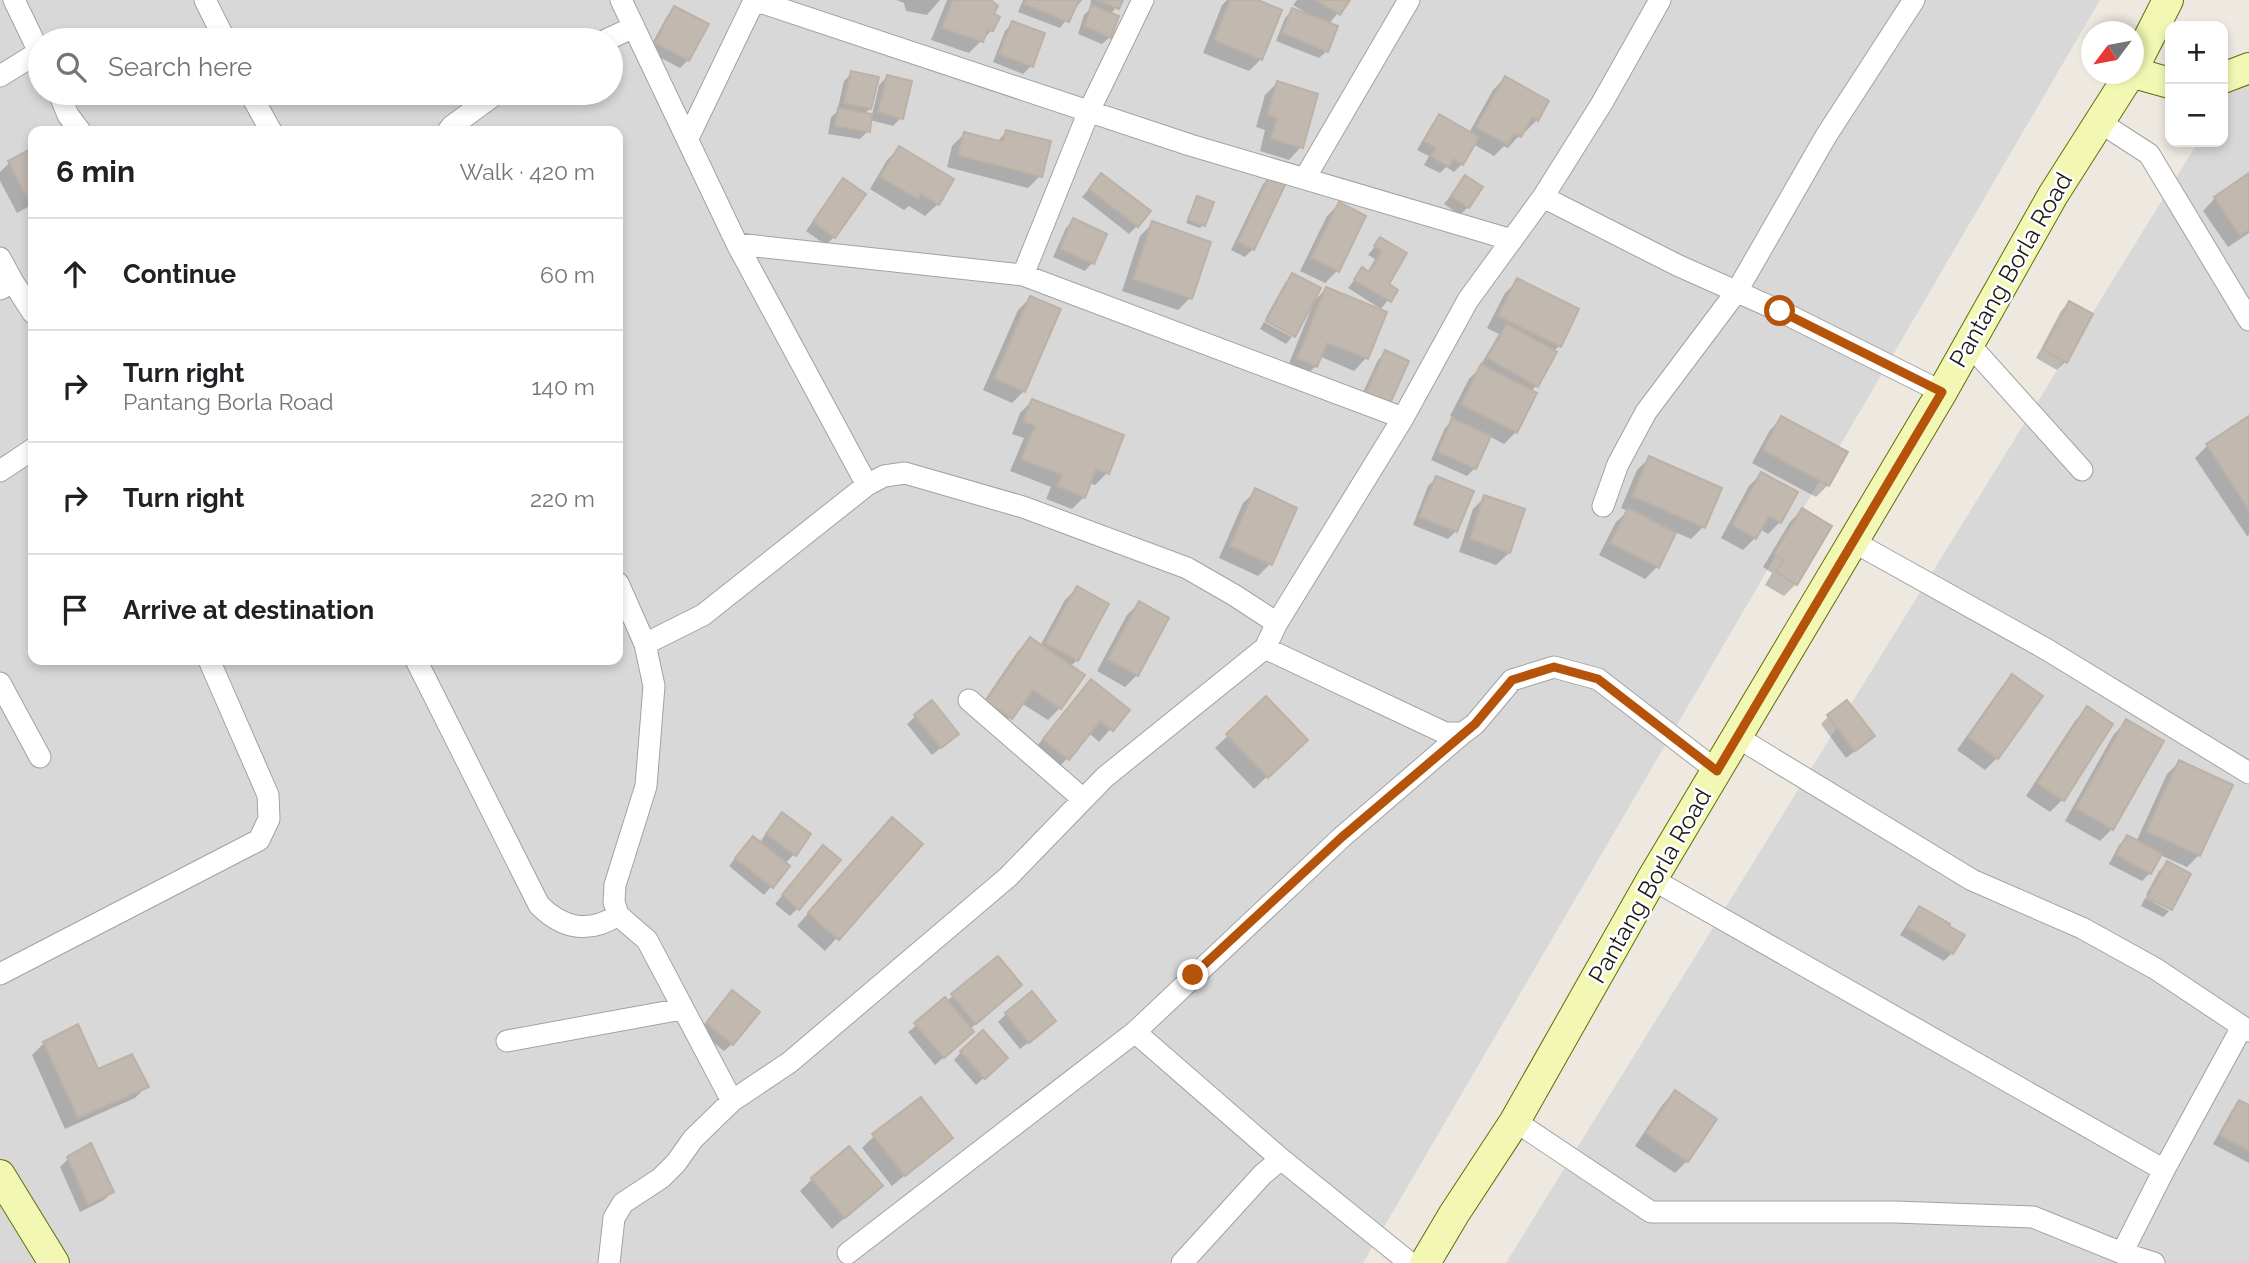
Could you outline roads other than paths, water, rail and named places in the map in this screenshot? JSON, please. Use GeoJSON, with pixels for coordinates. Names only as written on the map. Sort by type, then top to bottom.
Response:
{"type":"FeatureCollection","features":[{"type":"Feature","properties":{"kind":"street"},"geometry":{"type":"LineString","coordinates":[[14,0],[28,29]]}},
{"type":"Feature","properties":{"kind":"street"},"geometry":{"type":"LineString","coordinates":[[205,0],[219,28]]}},
{"type":"Feature","properties":{"kind":"street"},"geometry":{"type":"LineString","coordinates":[[621,0],[737,244],[867,485]]}},
{"type":"Feature","properties":{"kind":"street"},"geometry":{"type":"LineString","coordinates":[[688,138],[754,0],[1190,145],[1512,240]]}},
{"type":"Feature","properties":{"kind":"street"},"geometry":{"type":"LineString","coordinates":[[1023,275],[1089,111],[1143,0]]}},
{"type":"Feature","properties":{"kind":"street"},"geometry":{"type":"LineString","coordinates":[[1306,178],[1409,0]]}},
{"type":"Feature","properties":{"kind":"street"},"geometry":{"type":"LineString","coordinates":[[609,1263],[614,1218],[622,1203],[661,1178],[693,1139],[732,1101],[790,1062],[1008,877],[1105,777],[1265,649],[1277,623],[1403,418],[1468,300],[1543,197],[1602,103],[1660,0]]}},
{"type":"Feature","properties":{"kind":"street"},"geometry":{"type":"LineString","coordinates":[[1603,506],[1618,464],[1646,412],[1737,291],[1826,136],[1914,0]]}},
{"type":"Feature","properties":{"kind":"street"},"geometry":{"type":"LineString","coordinates":[[2144,46],[2168,0]]}},
{"type":"Feature","properties":{"kind":"street"},"geometry":{"type":"LineString","coordinates":[[623,32],[634,27]]}},
{"type":"Feature","properties":{"kind":"street"},"geometry":{"type":"LineString","coordinates":[[0,76],[28,60]]}},
{"type":"Feature","properties":{"kind":"street"},"geometry":{"type":"LineString","coordinates":[[2228,76],[2249,68]]}},
{"type":"Feature","properties":{"kind":"street"},"geometry":{"type":"LineString","coordinates":[[2144,76],[2165,82]]}},
{"type":"Feature","properties":{"kind":"street","name":"Pantang Borla Road"},"geometry":{"type":"LineString","coordinates":[[1425,1263],[1515,1121],[1652,879],[1942,392],[2053,195],[2124,84]]}},
{"type":"Feature","properties":{"kind":"street"},"geometry":{"type":"LineString","coordinates":[[64,105],[76,126]]}},
{"type":"Feature","properties":{"kind":"street"},"geometry":{"type":"LineString","coordinates":[[257,105],[268,126]]}},
{"type":"Feature","properties":{"kind":"street"},"geometry":{"type":"LineString","coordinates":[[452,126],[481,105]]}},
{"type":"Feature","properties":{"kind":"street"},"geometry":{"type":"LineString","coordinates":[[2098,121],[2149,154],[2249,320]]}},
{"type":"Feature","properties":{"kind":"street"},"geometry":{"type":"LineString","coordinates":[[1543,197],[1677,265],[1737,291],[1942,392]]}},
{"type":"Feature","properties":{"kind":"street"},"geometry":{"type":"LineString","coordinates":[[737,244],[1023,275],[1403,418]]}},
{"type":"Feature","properties":{"kind":"street"},"geometry":{"type":"LineString","coordinates":[[0,258],[7,286],[28,308]]}},
{"type":"Feature","properties":{"kind":"street"},"geometry":{"type":"LineString","coordinates":[[1969,344],[2082,470]]}},
{"type":"Feature","properties":{"kind":"street"},"geometry":{"type":"LineString","coordinates":[[0,471],[28,452]]}},
{"type":"Feature","properties":{"kind":"street"},"geometry":{"type":"LineString","coordinates":[[645,644],[703,615],[867,485],[884,476],[905,473],[1023,507],[1187,568],[1277,623]]}},
{"type":"Feature","properties":{"kind":"street"},"geometry":{"type":"LineString","coordinates":[[1854,542],[2046,649],[2249,774]]}},
{"type":"Feature","properties":{"kind":"street"},"geometry":{"type":"LineString","coordinates":[[623,594],[645,644],[654,686],[646,786],[615,886],[614,902],[618,915],[647,940],[732,1101]]}},
{"type":"Feature","properties":{"kind":"street"},"geometry":{"type":"LineString","coordinates":[[1265,649],[1445,733],[1463,733]]}},
{"type":"Feature","properties":{"kind":"street"},"geometry":{"type":"LineString","coordinates":[[0,974],[259,840],[269,819],[268,795],[211,665]]}},
{"type":"Feature","properties":{"kind":"street"},"geometry":{"type":"LineString","coordinates":[[419,665],[539,905],[561,922],[590,928],[605,924],[618,915]]}},
{"type":"Feature","properties":{"kind":"street"},"geometry":{"type":"LineString","coordinates":[[848,1253],[1135,1032],[1342,837],[1475,724],[1512,680],[1554,667],[1598,679],[1717,771]]}},
{"type":"Feature","properties":{"kind":"street"},"geometry":{"type":"LineString","coordinates":[[0,683],[40,757]]}},
{"type":"Feature","properties":{"kind":"street"},"geometry":{"type":"LineString","coordinates":[[969,700],[1083,799]]}},
{"type":"Feature","properties":{"kind":"street"},"geometry":{"type":"LineString","coordinates":[[1737,737],[1972,880],[2082,928],[2156,969],[2246,1029],[2164,1170],[2122,1254]]}},
{"type":"Feature","properties":{"kind":"street"},"geometry":{"type":"LineString","coordinates":[[1652,879],[2164,1170]]}},
{"type":"Feature","properties":{"kind":"street"},"geometry":{"type":"LineString","coordinates":[[507,1041],[682,1009]]}},
{"type":"Feature","properties":{"kind":"street"},"geometry":{"type":"LineString","coordinates":[[1135,1032],[1281,1159],[1410,1263]]}},
{"type":"Feature","properties":{"kind":"street"},"geometry":{"type":"LineString","coordinates":[[1515,1121],[1651,1212],[1895,1212],[2033,1217],[2122,1254],[2154,1263]]}},
{"type":"Feature","properties":{"kind":"street"},"geometry":{"type":"LineString","coordinates":[[1182,1263],[1262,1175],[1281,1159]]}},
{"type":"Feature","properties":{"kind":"street"},"geometry":{"type":"LineString","coordinates":[[0,1175],[54,1263]]}}]}
